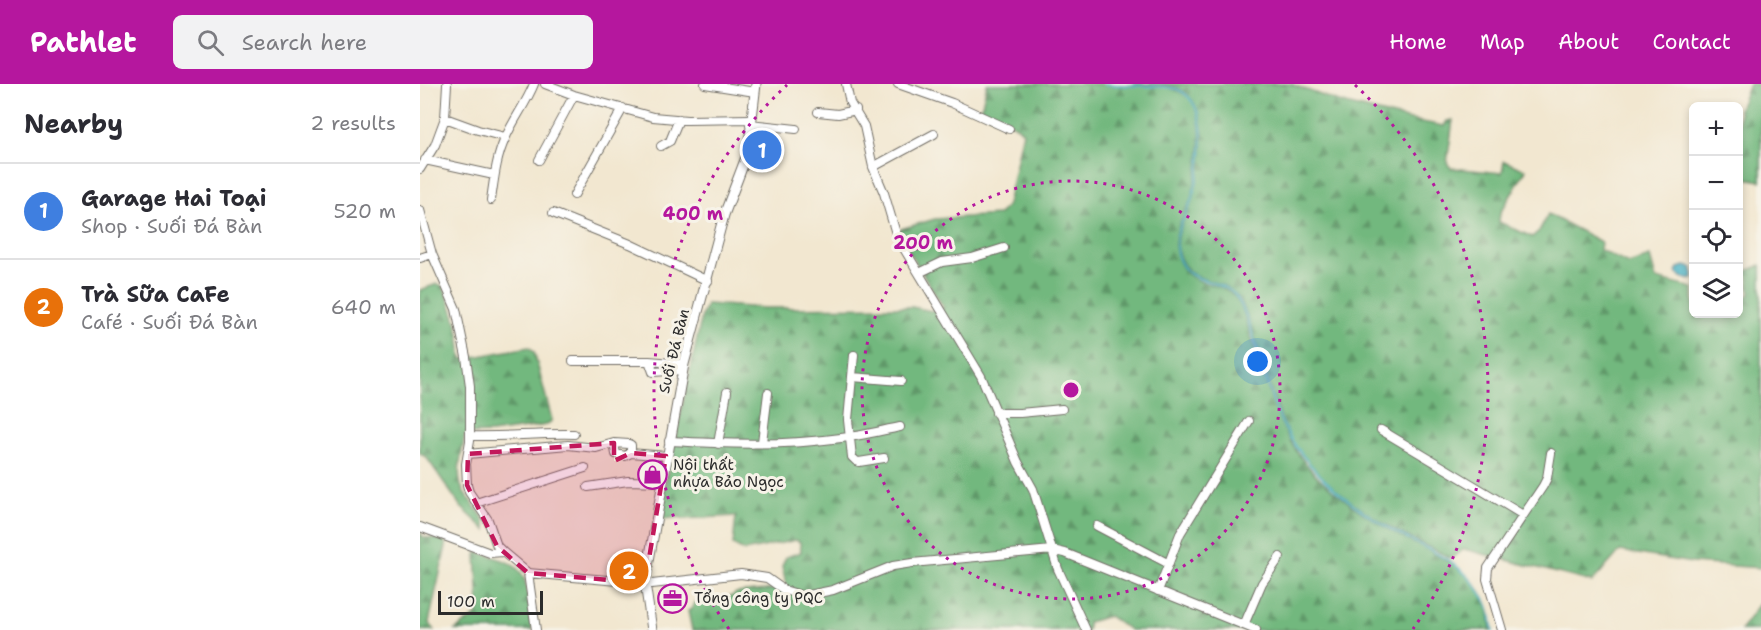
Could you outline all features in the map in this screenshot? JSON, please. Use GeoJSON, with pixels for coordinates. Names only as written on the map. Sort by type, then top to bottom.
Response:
{"type":"FeatureCollection","features":[{"type":"Feature","properties":{"kind":"street"},"geometry":{"type":"LineString","coordinates":[[420,169],[435,145],[445,118],[447,84]]}},
{"type":"Feature","properties":{"kind":"street"},"geometry":{"type":"LineString","coordinates":[[492,200],[494,175],[505,137],[529,98],[534,84]]}},
{"type":"Feature","properties":{"kind":"street"},"geometry":{"type":"LineString","coordinates":[[545,84],[574,95],[653,117],[750,121],[796,129]]}},
{"type":"Feature","properties":{"kind":"street"},"geometry":{"type":"LineString","coordinates":[[705,84],[755,88]]}},
{"type":"Feature","properties":{"kind":"street"},"geometry":{"type":"LineString","coordinates":[[846,84],[850,103],[864,126],[873,167],[884,193],[897,237],[981,376],[1018,462],[1033,489],[1065,587],[1086,630]]}},
{"type":"Feature","properties":{"kind":"street"},"geometry":{"type":"LineString","coordinates":[[898,84],[952,103],[1009,129]]}},
{"type":"Feature","properties":{"kind":"street","name":"Suối Đá Bàn"},"geometry":{"type":"LineString","coordinates":[[652,630],[645,583],[666,456],[684,367],[724,216],[748,152],[755,88]]}},
{"type":"Feature","properties":{"kind":"street"},"geometry":{"type":"LineString","coordinates":[[539,160],[574,95]]}},
{"type":"Feature","properties":{"kind":"street"},"geometry":{"type":"LineString","coordinates":[[574,195],[623,108]]}},
{"type":"Feature","properties":{"kind":"street"},"geometry":{"type":"LineString","coordinates":[[818,112],[838,114],[856,110]]}},
{"type":"Feature","properties":{"kind":"street"},"geometry":{"type":"LineString","coordinates":[[445,118],[505,137]]}},
{"type":"Feature","properties":{"kind":"street"},"geometry":{"type":"LineString","coordinates":[[661,146],[670,141],[680,119]]}},
{"type":"Feature","properties":{"kind":"street"},"geometry":{"type":"LineString","coordinates":[[873,167],[934,134]]}},
{"type":"Feature","properties":{"kind":"street"},"geometry":{"type":"LineString","coordinates":[[425,160],[494,175]]}},
{"type":"Feature","properties":{"kind":"street"},"geometry":{"type":"LineString","coordinates":[[420,210],[432,254],[450,293],[461,332],[470,386],[467,485],[488,520],[497,546],[528,573],[652,584],[741,574],[767,578],[793,594],[814,595],[833,590],[893,566],[1052,550],[1256,630]]}},
{"type":"Feature","properties":{"kind":"street"},"geometry":{"type":"LineString","coordinates":[[553,213],[630,244],[708,280]]}},
{"type":"Feature","properties":{"kind":"street"},"geometry":{"type":"LineString","coordinates":[[919,273],[942,262],[972,258],[1004,248]]}},
{"type":"Feature","properties":{"kind":"street"},"geometry":{"type":"LineString","coordinates":[[420,258],[432,254]]}},
{"type":"Feature","properties":{"kind":"street"},"geometry":{"type":"LineString","coordinates":[[854,355],[848,420],[848,437],[852,457],[856,461],[884,458]]}},
{"type":"Feature","properties":{"kind":"street"},"geometry":{"type":"LineString","coordinates":[[573,361],[650,360],[653,372],[684,367]]}},
{"type":"Feature","properties":{"kind":"street"},"geometry":{"type":"LineString","coordinates":[[852,377],[901,381]]}},
{"type":"Feature","properties":{"kind":"street"},"geometry":{"type":"LineString","coordinates":[[718,444],[727,392]]}},
{"type":"Feature","properties":{"kind":"street"},"geometry":{"type":"LineString","coordinates":[[762,442],[768,393]]}},
{"type":"Feature","properties":{"kind":"street"},"geometry":{"type":"LineString","coordinates":[[996,413],[1062,409]]}},
{"type":"Feature","properties":{"kind":"street"},"geometry":{"type":"LineString","coordinates":[[1158,591],[1180,534],[1249,421]]}},
{"type":"Feature","properties":{"kind":"street"},"geometry":{"type":"LineString","coordinates":[[669,441],[718,444],[806,442],[900,427]]}},
{"type":"Feature","properties":{"kind":"street"},"geometry":{"type":"LineString","coordinates":[[1381,430],[1523,515]]}},
{"type":"Feature","properties":{"kind":"street"},"geometry":{"type":"LineString","coordinates":[[470,436],[574,434]]}},
{"type":"Feature","properties":{"kind":"street"},"geometry":{"type":"LineString","coordinates":[[468,454],[568,445],[596,448],[614,443],[629,444],[631,453],[666,456]]}},
{"type":"Feature","properties":{"kind":"street"},"geometry":{"type":"LineString","coordinates":[[1502,630],[1487,574],[1488,568],[1547,478],[1551,453]]}},
{"type":"Feature","properties":{"kind":"street"},"geometry":{"type":"LineString","coordinates":[[476,502],[585,468]]}},
{"type":"Feature","properties":{"kind":"street"},"geometry":{"type":"LineString","coordinates":[[588,488],[628,481],[662,482]]}},
{"type":"Feature","properties":{"kind":"street"},"geometry":{"type":"LineString","coordinates":[[1097,526],[1168,564]]}},
{"type":"Feature","properties":{"kind":"street"},"geometry":{"type":"LineString","coordinates":[[420,527],[490,553],[503,552]]}},
{"type":"Feature","properties":{"kind":"street"},"geometry":{"type":"LineString","coordinates":[[1244,625],[1262,583],[1280,557]]}},
{"type":"Feature","properties":{"kind":"street"},"geometry":{"type":"LineString","coordinates":[[528,573],[536,630]]}},
{"type":"Feature","properties":{"kind":"highlighted area"},"geometry":{"type":"Polygon","coordinates":[[[614,443],[614,461],[631,453],[666,456],[645,583],[528,573],[497,546],[467,485],[468,454],[614,443]]]}},
{"type":"Feature","properties":{"kind":"green space"},"geometry":{"type":"Polygon","coordinates":[[[987,84],[1101,84],[1165,87],[1189,98],[1199,119],[1200,147],[1191,199],[1175,240],[1180,263],[1192,277],[1223,288],[1237,299],[1245,316],[1277,413],[1305,463],[1327,485],[1365,514],[1462,571],[1481,593],[1488,608],[1491,630],[1130,630],[1109,616],[1088,622],[1088,630],[692,630],[688,611],[692,609],[695,602],[732,596],[736,593],[787,588],[782,566],[786,557],[801,552],[800,542],[796,540],[744,551],[733,545],[736,516],[663,519],[659,514],[702,315],[707,304],[765,308],[912,307],[932,311],[944,308],[898,233],[901,229],[935,219],[999,215],[1007,205],[1023,132],[1014,125],[991,116],[981,109],[987,84]]]}},
{"type":"Feature","properties":{"kind":"green space"},"geometry":{"type":"Polygon","coordinates":[[[1132,84],[1291,84],[1342,103],[1406,119],[1444,126],[1447,121],[1453,120],[1447,163],[1451,168],[1502,173],[1504,161],[1526,170],[1500,213],[1499,222],[1532,237],[1539,231],[1548,214],[1601,242],[1600,250],[1628,264],[1650,257],[1656,279],[1689,287],[1689,318],[1743,318],[1743,298],[1750,294],[1747,271],[1761,265],[1761,568],[1692,563],[1620,551],[1592,582],[1464,549],[1450,558],[1365,512],[1334,488],[1306,460],[1286,429],[1240,299],[1225,286],[1191,272],[1182,262],[1178,241],[1199,174],[1201,124],[1197,109],[1190,97],[1178,88],[1132,84]]]}},
{"type":"Feature","properties":{"kind":"green space"},"geometry":{"type":"Polygon","coordinates":[[[1749,84],[1761,84],[1761,181],[1743,178],[1742,102],[1749,84]]]}},
{"type":"Feature","properties":{"kind":"green space"},"geometry":{"type":"Polygon","coordinates":[[[437,284],[443,286],[453,312],[463,359],[529,347],[534,352],[552,420],[547,425],[491,433],[465,434],[460,467],[461,486],[483,518],[486,530],[461,507],[427,458],[420,453],[420,290],[437,284]]]}},
{"type":"Feature","properties":{"kind":"green space"},"geometry":{"type":"Polygon","coordinates":[[[420,531],[423,537],[444,540],[446,546],[429,622],[434,630],[420,630],[420,531]]]}},
{"type":"Feature","properties":{"kind":"green space"},"geometry":{"type":"Polygon","coordinates":[[[478,552],[507,562],[521,573],[527,592],[532,630],[455,630],[477,615],[479,607],[476,554],[478,552]]]}},
{"type":"Feature","properties":{"kind":"green space"},"geometry":{"type":"Polygon","coordinates":[[[1761,601],[1761,630],[1741,630],[1761,601]]]}},
{"type":"Feature","properties":{"kind":"water"},"geometry":{"type":"Polygon","coordinates":[[[1689,267],[1689,279],[1676,272],[1678,268],[1689,267]]]}},
{"type":"Feature","properties":{"kind":"waterway"},"geometry":{"type":"LineString","coordinates":[[1104,84],[1170,87],[1189,97],[1196,109],[1202,139],[1195,188],[1176,242],[1178,257],[1183,266],[1195,277],[1226,288],[1239,302],[1246,315],[1277,412],[1286,431],[1310,465],[1357,507],[1392,530],[1440,555],[1472,580],[1490,611],[1493,630]]}},
{"type":"Feature","properties":{"kind":"place","name":"Garage Hai Toại"},"geometry":{"type":"Point","coordinates":[762,150]}},
{"type":"Feature","properties":{"kind":"place","name":"Nội thất nhựa Bảo Ngọc"},"geometry":{"type":"Point","coordinates":[652,474]}},
{"type":"Feature","properties":{"kind":"place","name":"Trà Sữa CaFe"},"geometry":{"type":"Point","coordinates":[629,571]}},
{"type":"Feature","properties":{"kind":"place","name":"Tổng công ty PQC"},"geometry":{"type":"Point","coordinates":[673,598]}}]}
